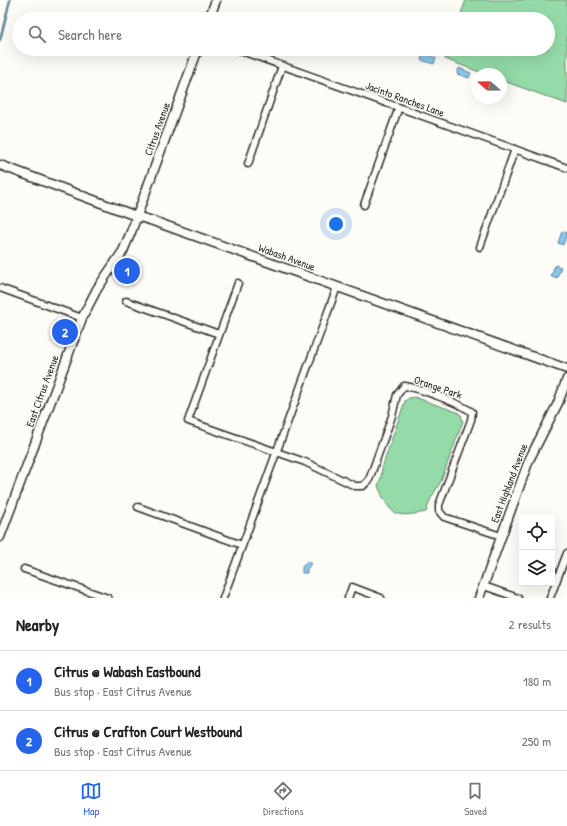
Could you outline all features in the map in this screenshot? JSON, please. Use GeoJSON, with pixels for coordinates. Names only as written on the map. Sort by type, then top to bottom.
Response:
{"type":"FeatureCollection","features":[{"type":"Feature","properties":{"kind":"street"},"geometry":{"type":"LineString","coordinates":[[212,12],[216,0]]}},
{"type":"Feature","properties":{"kind":"street","name":"Citrus Avenue"},"geometry":{"type":"LineString","coordinates":[[136,216],[195,56]]}},
{"type":"Feature","properties":{"kind":"street","name":"Jacinto Ranches Lane"},"geometry":{"type":"LineString","coordinates":[[255,56],[567,168]]}},
{"type":"Feature","properties":{"kind":"street"},"geometry":{"type":"LineString","coordinates":[[248,164],[282,66]]}},
{"type":"Feature","properties":{"kind":"street"},"geometry":{"type":"LineString","coordinates":[[364,205],[399,107]]}},
{"type":"Feature","properties":{"kind":"street"},"geometry":{"type":"LineString","coordinates":[[480,247],[515,149]]}},
{"type":"Feature","properties":{"kind":"street","name":"Wabash Avenue"},"geometry":{"type":"LineString","coordinates":[[0,166],[136,216],[567,369]]}},
{"type":"Feature","properties":{"kind":"street","name":"East Citrus Avenue"},"geometry":{"type":"LineString","coordinates":[[0,537],[82,318],[98,289],[123,251],[136,216]]}},
{"type":"Feature","properties":{"kind":"street"},"geometry":{"type":"LineString","coordinates":[[238,283],[188,421],[275,451]]}},
{"type":"Feature","properties":{"kind":"street"},"geometry":{"type":"LineString","coordinates":[[223,598],[275,451],[336,287]]}},
{"type":"Feature","properties":{"kind":"street"},"geometry":{"type":"LineString","coordinates":[[0,288],[82,318]]}},
{"type":"Feature","properties":{"kind":"street"},"geometry":{"type":"LineString","coordinates":[[126,301],[219,334]]}},
{"type":"Feature","properties":{"kind":"street","name":"East Highland Avenue"},"geometry":{"type":"LineString","coordinates":[[479,598],[529,460],[558,403],[567,379]]}},
{"type":"Feature","properties":{"kind":"street","name":"Orange Park"},"geometry":{"type":"LineString","coordinates":[[275,451],[305,462],[355,486],[363,486],[369,480],[398,395],[404,386],[413,387],[464,406],[472,412],[471,420],[439,505],[439,511],[444,517],[501,536]]}},
{"type":"Feature","properties":{"kind":"street"},"geometry":{"type":"LineString","coordinates":[[138,507],[242,544]]}},
{"type":"Feature","properties":{"kind":"street"},"geometry":{"type":"LineString","coordinates":[[550,598],[567,553]]}},
{"type":"Feature","properties":{"kind":"street"},"geometry":{"type":"LineString","coordinates":[[24,569],[108,598]]}},
{"type":"Feature","properties":{"kind":"street"},"geometry":{"type":"LineString","coordinates":[[484,586],[518,598]]}},
{"type":"Feature","properties":{"kind":"street"},"geometry":{"type":"LineString","coordinates":[[348,598],[352,587],[381,598]]}},
{"type":"Feature","properties":{"kind":"green space"},"geometry":{"type":"Polygon","coordinates":[[[466,0],[567,0],[567,104],[507,82],[507,68],[471,69],[445,59],[446,56],[555,56],[555,12],[462,12],[466,0]]]}},
{"type":"Feature","properties":{"kind":"green space"},"geometry":{"type":"Polygon","coordinates":[[[414,397],[457,412],[461,415],[463,421],[441,481],[430,500],[426,512],[407,515],[400,514],[390,509],[386,504],[378,486],[382,468],[405,401],[414,397]]]}},
{"type":"Feature","properties":{"kind":"water"},"geometry":{"type":"Polygon","coordinates":[[[422,56],[431,56],[436,58],[434,64],[421,60],[422,56]]]}},
{"type":"Feature","properties":{"kind":"water"},"geometry":{"type":"Polygon","coordinates":[[[459,68],[471,73],[469,78],[457,74],[459,68]]]}},
{"type":"Feature","properties":{"kind":"water"},"geometry":{"type":"Polygon","coordinates":[[[562,231],[567,233],[563,245],[558,243],[562,231]]]}},
{"type":"Feature","properties":{"kind":"water"},"geometry":{"type":"Polygon","coordinates":[[[555,265],[561,267],[557,278],[551,276],[555,265]]]}},
{"type":"Feature","properties":{"kind":"water"},"geometry":{"type":"Polygon","coordinates":[[[307,561],[311,564],[307,569],[307,573],[302,573],[302,567],[307,561]]]}},
{"type":"Feature","properties":{"kind":"waterway"},"geometry":{"type":"LineString","coordinates":[[0,40],[10,0]]}},
{"type":"Feature","properties":{"kind":"place","name":"Citrus @ Wabash Eastbound"},"geometry":{"type":"Point","coordinates":[127,271]}},
{"type":"Feature","properties":{"kind":"place","name":"Citrus @ Crafton Court Westbound"},"geometry":{"type":"Point","coordinates":[65,332]}}]}
